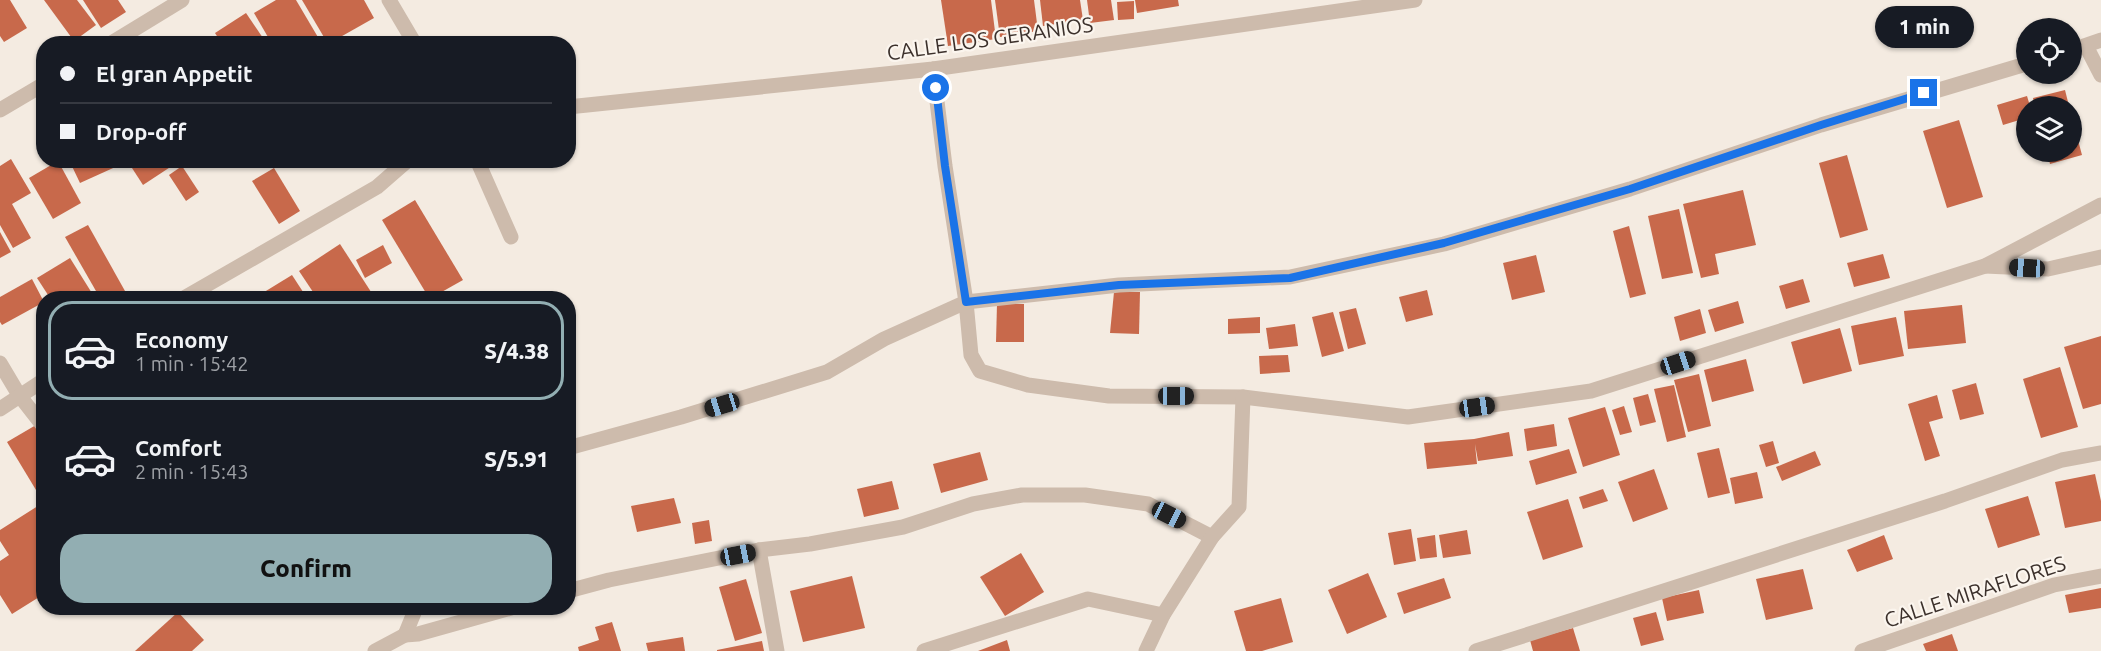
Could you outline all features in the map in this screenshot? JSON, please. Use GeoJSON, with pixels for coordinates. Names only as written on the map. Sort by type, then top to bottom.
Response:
{"type":"FeatureCollection","features":[{"type":"Feature","properties":{"kind":"street"},"geometry":{"type":"LineString","coordinates":[[123,36],[182,0]]}},
{"type":"Feature","properties":{"kind":"street"},"geometry":{"type":"LineString","coordinates":[[389,0],[410,36]]}},
{"type":"Feature","properties":{"kind":"street","name":"CALLE LOS GERANIOS"},"geometry":{"type":"LineString","coordinates":[[576,106],[933,69],[1415,0]]}},
{"type":"Feature","properties":{"kind":"street"},"geometry":{"type":"LineString","coordinates":[[2082,47],[2101,40]]}},
{"type":"Feature","properties":{"kind":"street"},"geometry":{"type":"LineString","coordinates":[[2082,52],[2101,75]]}},
{"type":"Feature","properties":{"kind":"street"},"geometry":{"type":"LineString","coordinates":[[576,446],[681,417],[826,372],[884,339],[966,302],[1119,285],[1290,278],[1433,246],[1630,189],[1821,125],[2016,67]]}},
{"type":"Feature","properties":{"kind":"street"},"geometry":{"type":"LineString","coordinates":[[933,69],[966,302],[971,355],[980,371],[1028,385],[1108,396],[1243,397],[1408,417],[1591,391],[1985,266],[2101,205]]}},
{"type":"Feature","properties":{"kind":"street"},"geometry":{"type":"LineString","coordinates":[[0,110],[36,89]]}},
{"type":"Feature","properties":{"kind":"street"},"geometry":{"type":"LineString","coordinates":[[196,291],[377,187],[399,168]]}},
{"type":"Feature","properties":{"kind":"street"},"geometry":{"type":"LineString","coordinates":[[481,168],[512,237]]}},
{"type":"Feature","properties":{"kind":"street"},"geometry":{"type":"LineString","coordinates":[[1985,266],[2048,269],[2101,257]]}},
{"type":"Feature","properties":{"kind":"street"},"geometry":{"type":"LineString","coordinates":[[0,363],[36,416]]}},
{"type":"Feature","properties":{"kind":"street"},"geometry":{"type":"LineString","coordinates":[[0,408],[36,384]]}},
{"type":"Feature","properties":{"kind":"street"},"geometry":{"type":"LineString","coordinates":[[1146,651],[1163,615],[1212,537],[1239,507],[1243,397]]}},
{"type":"Feature","properties":{"kind":"street"},"geometry":{"type":"LineString","coordinates":[[1476,651],[1945,501],[2062,460],[2101,453]]}},
{"type":"Feature","properties":{"kind":"street"},"geometry":{"type":"LineString","coordinates":[[576,589],[609,580],[759,550],[810,544],[903,527],[973,504],[1022,495],[1085,495],[1148,504],[1212,537]]}},
{"type":"Feature","properties":{"kind":"street"},"geometry":{"type":"LineString","coordinates":[[759,550],[777,651]]}},
{"type":"Feature","properties":{"kind":"street","name":"CALLE MIRAFLORES"},"geometry":{"type":"LineString","coordinates":[[1862,651],[2054,585],[2101,576]]}},
{"type":"Feature","properties":{"kind":"street"},"geometry":{"type":"LineString","coordinates":[[924,651],[1088,599],[1163,615]]}},
{"type":"Feature","properties":{"kind":"street"},"geometry":{"type":"LineString","coordinates":[[405,635],[413,615]]}},
{"type":"Feature","properties":{"kind":"street"},"geometry":{"type":"LineString","coordinates":[[375,651],[405,635],[418,634],[486,615]]}},
{"type":"Feature","properties":{"kind":"building"},"geometry":{"type":"Polygon","coordinates":[[[0,0],[10,0],[27,28],[4,42],[0,36],[0,0]]]}},
{"type":"Feature","properties":{"kind":"building"},"geometry":{"type":"Polygon","coordinates":[[[44,0],[77,0],[96,25],[81,36],[70,36],[44,0]]]}},
{"type":"Feature","properties":{"kind":"building"},"geometry":{"type":"Polygon","coordinates":[[[83,0],[118,0],[126,12],[101,28],[83,0]]]}},
{"type":"Feature","properties":{"kind":"building"},"geometry":{"type":"Polygon","coordinates":[[[276,0],[296,0],[317,36],[267,36],[254,13],[276,0]]]}},
{"type":"Feature","properties":{"kind":"building"},"geometry":{"type":"Polygon","coordinates":[[[302,0],[364,0],[374,18],[342,36],[323,36],[302,0]]]}},
{"type":"Feature","properties":{"kind":"building"},"geometry":{"type":"Polygon","coordinates":[[[941,0],[991,0],[996,39],[948,46],[941,0]]]}},
{"type":"Feature","properties":{"kind":"building"},"geometry":{"type":"Polygon","coordinates":[[[995,0],[1034,0],[1038,31],[1000,37],[995,0]]]}},
{"type":"Feature","properties":{"kind":"building"},"geometry":{"type":"Polygon","coordinates":[[[1040,0],[1080,0],[1083,20],[1043,26],[1040,0]]]}},
{"type":"Feature","properties":{"kind":"building"},"geometry":{"type":"Polygon","coordinates":[[[1087,0],[1111,0],[1114,20],[1090,23],[1087,0]]]}},
{"type":"Feature","properties":{"kind":"building"},"geometry":{"type":"Polygon","coordinates":[[[1135,0],[1178,0],[1179,6],[1137,13],[1135,0]]]}},
{"type":"Feature","properties":{"kind":"building"},"geometry":{"type":"Polygon","coordinates":[[[1134,1],[1134,19],[1118,20],[1117,2],[1134,1]]]}},
{"type":"Feature","properties":{"kind":"building"},"geometry":{"type":"Polygon","coordinates":[[[246,13],[262,36],[217,36],[215,33],[246,13]]]}},
{"type":"Feature","properties":{"kind":"building"},"geometry":{"type":"Polygon","coordinates":[[[2065,90],[2066,96],[2041,96],[2065,90]]]}},
{"type":"Feature","properties":{"kind":"building"},"geometry":{"type":"Polygon","coordinates":[[[2016,99],[2016,121],[2003,125],[1997,105],[2016,99]]]}},
{"type":"Feature","properties":{"kind":"building"},"geometry":{"type":"Polygon","coordinates":[[[1959,120],[1983,197],[1947,208],[1923,131],[1959,120]]]}},
{"type":"Feature","properties":{"kind":"building"},"geometry":{"type":"Polygon","coordinates":[[[1847,155],[1868,230],[1840,238],[1819,163],[1847,155]]]}},
{"type":"Feature","properties":{"kind":"building"},"geometry":{"type":"Polygon","coordinates":[[[11,159],[31,193],[12,204],[31,238],[13,248],[0,225],[0,166],[11,159]]]}},
{"type":"Feature","properties":{"kind":"building"},"geometry":{"type":"Polygon","coordinates":[[[46,168],[62,168],[81,203],[53,219],[29,178],[46,168]]]}},
{"type":"Feature","properties":{"kind":"building"},"geometry":{"type":"Polygon","coordinates":[[[73,168],[113,168],[80,183],[73,168]]]}},
{"type":"Feature","properties":{"kind":"building"},"geometry":{"type":"Polygon","coordinates":[[[132,168],[169,168],[143,185],[132,168]]]}},
{"type":"Feature","properties":{"kind":"building"},"geometry":{"type":"Polygon","coordinates":[[[179,168],[183,168],[199,192],[186,201],[169,175],[179,168]]]}},
{"type":"Feature","properties":{"kind":"building"},"geometry":{"type":"Polygon","coordinates":[[[274,168],[300,211],[279,224],[252,181],[274,168]]]}},
{"type":"Feature","properties":{"kind":"building"},"geometry":{"type":"Polygon","coordinates":[[[1743,190],[1756,245],[1715,254],[1719,274],[1701,278],[1683,204],[1743,190]]]}},
{"type":"Feature","properties":{"kind":"building"},"geometry":{"type":"Polygon","coordinates":[[[415,200],[463,280],[443,291],[425,291],[382,220],[415,200]]]}},
{"type":"Feature","properties":{"kind":"building"},"geometry":{"type":"Polygon","coordinates":[[[1679,209],[1693,273],[1662,279],[1648,216],[1679,209]]]}},
{"type":"Feature","properties":{"kind":"building"},"geometry":{"type":"Polygon","coordinates":[[[88,225],[125,291],[96,291],[65,237],[88,225]]]}},
{"type":"Feature","properties":{"kind":"building"},"geometry":{"type":"Polygon","coordinates":[[[1629,226],[1646,294],[1630,298],[1613,231],[1629,226]]]}},
{"type":"Feature","properties":{"kind":"building"},"geometry":{"type":"Polygon","coordinates":[[[0,232],[11,252],[0,258],[0,232]]]}},
{"type":"Feature","properties":{"kind":"building"},"geometry":{"type":"Polygon","coordinates":[[[340,244],[370,291],[312,291],[299,271],[340,244]]]}},
{"type":"Feature","properties":{"kind":"building"},"geometry":{"type":"Polygon","coordinates":[[[383,245],[392,263],[365,278],[356,260],[383,245]]]}},
{"type":"Feature","properties":{"kind":"building"},"geometry":{"type":"Polygon","coordinates":[[[1883,254],[1890,278],[1854,287],[1847,263],[1883,254]]]}},
{"type":"Feature","properties":{"kind":"building"},"geometry":{"type":"Polygon","coordinates":[[[1536,255],[1545,292],[1512,300],[1503,263],[1536,255]]]}},
{"type":"Feature","properties":{"kind":"building"},"geometry":{"type":"Polygon","coordinates":[[[70,258],[91,291],[45,291],[37,278],[70,258]]]}},
{"type":"Feature","properties":{"kind":"building"},"geometry":{"type":"Polygon","coordinates":[[[292,275],[302,291],[266,291],[292,275]]]}},
{"type":"Feature","properties":{"kind":"building"},"geometry":{"type":"Polygon","coordinates":[[[32,279],[38,291],[36,291],[36,306],[2,325],[0,297],[32,279]]]}},
{"type":"Feature","properties":{"kind":"building"},"geometry":{"type":"Polygon","coordinates":[[[1803,279],[1810,302],[1786,309],[1779,286],[1803,279]]]}},
{"type":"Feature","properties":{"kind":"building"},"geometry":{"type":"Polygon","coordinates":[[[1427,290],[1433,315],[1406,322],[1399,297],[1427,290]]]}},
{"type":"Feature","properties":{"kind":"building"},"geometry":{"type":"Polygon","coordinates":[[[1114,292],[1140,292],[1139,334],[1110,333],[1114,292]]]}},
{"type":"Feature","properties":{"kind":"building"},"geometry":{"type":"Polygon","coordinates":[[[1738,301],[1744,323],[1715,332],[1708,310],[1738,301]]]}},
{"type":"Feature","properties":{"kind":"building"},"geometry":{"type":"Polygon","coordinates":[[[997,304],[1024,304],[1024,342],[996,342],[997,304]]]}},
{"type":"Feature","properties":{"kind":"building"},"geometry":{"type":"Polygon","coordinates":[[[1962,305],[1966,343],[1908,349],[1904,311],[1962,305]]]}},
{"type":"Feature","properties":{"kind":"building"},"geometry":{"type":"Polygon","coordinates":[[[1356,308],[1366,344],[1348,349],[1339,312],[1356,308]]]}},
{"type":"Feature","properties":{"kind":"building"},"geometry":{"type":"Polygon","coordinates":[[[1700,309],[1706,333],[1680,341],[1674,317],[1700,309]]]}},
{"type":"Feature","properties":{"kind":"building"},"geometry":{"type":"Polygon","coordinates":[[[1333,312],[1344,351],[1322,357],[1312,317],[1333,312]]]}},
{"type":"Feature","properties":{"kind":"building"},"geometry":{"type":"Polygon","coordinates":[[[1260,317],[1260,333],[1228,334],[1228,319],[1260,317]]]}},
{"type":"Feature","properties":{"kind":"building"},"geometry":{"type":"Polygon","coordinates":[[[1896,317],[1904,356],[1859,365],[1851,326],[1896,317]]]}},
{"type":"Feature","properties":{"kind":"building"},"geometry":{"type":"Polygon","coordinates":[[[1295,324],[1298,346],[1269,349],[1266,328],[1295,324]]]}},
{"type":"Feature","properties":{"kind":"building"},"geometry":{"type":"Polygon","coordinates":[[[1840,328],[1852,371],[1803,384],[1791,342],[1840,328]]]}},
{"type":"Feature","properties":{"kind":"building"},"geometry":{"type":"Polygon","coordinates":[[[2101,336],[2101,404],[2083,409],[2064,347],[2101,336]]]}},
{"type":"Feature","properties":{"kind":"building"},"geometry":{"type":"Polygon","coordinates":[[[1288,355],[1290,372],[1260,374],[1259,356],[1288,355]]]}},
{"type":"Feature","properties":{"kind":"building"},"geometry":{"type":"Polygon","coordinates":[[[1746,359],[1754,391],[1712,402],[1704,370],[1746,359]]]}},
{"type":"Feature","properties":{"kind":"building"},"geometry":{"type":"Polygon","coordinates":[[[2060,367],[2078,427],[2041,438],[2023,379],[2060,367]]]}},
{"type":"Feature","properties":{"kind":"building"},"geometry":{"type":"Polygon","coordinates":[[[1699,374],[1711,426],[1688,432],[1674,380],[1699,374]]]}},
{"type":"Feature","properties":{"kind":"building"},"geometry":{"type":"Polygon","coordinates":[[[1976,383],[1984,414],[1960,420],[1952,390],[1976,383]]]}},
{"type":"Feature","properties":{"kind":"building"},"geometry":{"type":"Polygon","coordinates":[[[1674,385],[1686,437],[1667,442],[1654,389],[1674,385]]]}},
{"type":"Feature","properties":{"kind":"building"},"geometry":{"type":"Polygon","coordinates":[[[1648,394],[1656,422],[1640,426],[1633,398],[1648,394]]]}},
{"type":"Feature","properties":{"kind":"building"},"geometry":{"type":"Polygon","coordinates":[[[1937,395],[1943,418],[1929,422],[1940,456],[1925,461],[1908,404],[1937,395]]]}},
{"type":"Feature","properties":{"kind":"building"},"geometry":{"type":"Polygon","coordinates":[[[1624,406],[1632,432],[1620,435],[1612,410],[1624,406]]]}},
{"type":"Feature","properties":{"kind":"building"},"geometry":{"type":"Polygon","coordinates":[[[1605,407],[1620,455],[1583,467],[1568,418],[1605,407]]]}},
{"type":"Feature","properties":{"kind":"building"},"geometry":{"type":"Polygon","coordinates":[[[1554,424],[1557,446],[1527,451],[1524,429],[1554,424]]]}},
{"type":"Feature","properties":{"kind":"building"},"geometry":{"type":"Polygon","coordinates":[[[36,425],[36,490],[7,442],[36,425]]]}},
{"type":"Feature","properties":{"kind":"building"},"geometry":{"type":"Polygon","coordinates":[[[1509,432],[1513,456],[1478,461],[1475,444],[1477,464],[1427,469],[1424,443],[1474,439],[1509,432]]]}},
{"type":"Feature","properties":{"kind":"building"},"geometry":{"type":"Polygon","coordinates":[[[1773,441],[1779,463],[1766,467],[1759,445],[1773,441]]]}},
{"type":"Feature","properties":{"kind":"building"},"geometry":{"type":"Polygon","coordinates":[[[1719,448],[1730,493],[1708,498],[1697,453],[1719,448]]]}},
{"type":"Feature","properties":{"kind":"building"},"geometry":{"type":"Polygon","coordinates":[[[1569,449],[1577,473],[1536,485],[1529,461],[1569,449]]]}},
{"type":"Feature","properties":{"kind":"building"},"geometry":{"type":"Polygon","coordinates":[[[1815,451],[1821,465],[1782,481],[1776,467],[1815,451]]]}},
{"type":"Feature","properties":{"kind":"building"},"geometry":{"type":"Polygon","coordinates":[[[980,452],[988,480],[941,493],[933,464],[980,452]]]}},
{"type":"Feature","properties":{"kind":"building"},"geometry":{"type":"Polygon","coordinates":[[[1654,469],[1668,509],[1633,522],[1618,482],[1654,469]]]}},
{"type":"Feature","properties":{"kind":"building"},"geometry":{"type":"Polygon","coordinates":[[[1757,472],[1763,498],[1735,504],[1730,478],[1757,472]]]}},
{"type":"Feature","properties":{"kind":"building"},"geometry":{"type":"Polygon","coordinates":[[[2095,474],[2101,501],[2101,521],[2065,528],[2055,482],[2095,474]]]}},
{"type":"Feature","properties":{"kind":"building"},"geometry":{"type":"Polygon","coordinates":[[[892,481],[899,509],[864,517],[857,489],[892,481]]]}},
{"type":"Feature","properties":{"kind":"building"},"geometry":{"type":"Polygon","coordinates":[[[1603,489],[1608,501],[1583,509],[1579,497],[1603,489]]]}},
{"type":"Feature","properties":{"kind":"building"},"geometry":{"type":"Polygon","coordinates":[[[2028,496],[2040,535],[1998,548],[1985,509],[2028,496]]]}},
{"type":"Feature","properties":{"kind":"building"},"geometry":{"type":"Polygon","coordinates":[[[674,498],[681,523],[637,532],[631,506],[674,498]]]}},
{"type":"Feature","properties":{"kind":"building"},"geometry":{"type":"Polygon","coordinates":[[[1568,499],[1583,547],[1543,560],[1527,512],[1568,499]]]}},
{"type":"Feature","properties":{"kind":"building"},"geometry":{"type":"Polygon","coordinates":[[[36,507],[36,599],[12,614],[0,595],[0,561],[9,555],[0,541],[0,530],[36,507]]]}},
{"type":"Feature","properties":{"kind":"building"},"geometry":{"type":"Polygon","coordinates":[[[709,520],[712,541],[695,544],[692,523],[709,520]]]}},
{"type":"Feature","properties":{"kind":"building"},"geometry":{"type":"Polygon","coordinates":[[[1411,529],[1416,561],[1394,565],[1388,533],[1411,529]]]}},
{"type":"Feature","properties":{"kind":"building"},"geometry":{"type":"Polygon","coordinates":[[[1467,530],[1471,554],[1443,558],[1439,535],[1467,530]]]}},
{"type":"Feature","properties":{"kind":"building"},"geometry":{"type":"Polygon","coordinates":[[[1435,535],[1437,557],[1420,559],[1417,538],[1435,535]]]}},
{"type":"Feature","properties":{"kind":"building"},"geometry":{"type":"Polygon","coordinates":[[[1884,535],[1893,559],[1857,572],[1847,550],[1884,535]]]}},
{"type":"Feature","properties":{"kind":"building"},"geometry":{"type":"Polygon","coordinates":[[[1021,553],[1044,592],[1005,616],[980,577],[1021,553]]]}},
{"type":"Feature","properties":{"kind":"building"},"geometry":{"type":"Polygon","coordinates":[[[1803,569],[1813,609],[1766,620],[1756,579],[1803,569]]]}},
{"type":"Feature","properties":{"kind":"building"},"geometry":{"type":"Polygon","coordinates":[[[1368,573],[1387,617],[1347,634],[1328,590],[1368,573]]]}},
{"type":"Feature","properties":{"kind":"building"},"geometry":{"type":"Polygon","coordinates":[[[852,576],[865,628],[803,642],[790,591],[852,576]]]}},
{"type":"Feature","properties":{"kind":"building"},"geometry":{"type":"Polygon","coordinates":[[[1444,578],[1451,598],[1404,614],[1397,593],[1444,578]]]}},
{"type":"Feature","properties":{"kind":"building"},"geometry":{"type":"Polygon","coordinates":[[[746,579],[762,633],[735,641],[719,587],[746,579]]]}},
{"type":"Feature","properties":{"kind":"building"},"geometry":{"type":"Polygon","coordinates":[[[2101,588],[2101,608],[2069,613],[2065,595],[2101,588]]]}},
{"type":"Feature","properties":{"kind":"building"},"geometry":{"type":"Polygon","coordinates":[[[1699,590],[1704,613],[1667,621],[1662,598],[1699,590]]]}},
{"type":"Feature","properties":{"kind":"building"},"geometry":{"type":"Polygon","coordinates":[[[1281,598],[1293,642],[1262,651],[1246,651],[1234,611],[1281,598]]]}},
{"type":"Feature","properties":{"kind":"building"},"geometry":{"type":"Polygon","coordinates":[[[1656,612],[1664,640],[1641,646],[1633,618],[1656,612]]]}},
{"type":"Feature","properties":{"kind":"building"},"geometry":{"type":"Polygon","coordinates":[[[175,615],[181,615],[204,640],[192,651],[135,651],[175,615]]]}},
{"type":"Feature","properties":{"kind":"building"},"geometry":{"type":"Polygon","coordinates":[[[612,622],[621,651],[579,651],[578,647],[599,640],[595,627],[612,622]]]}},
{"type":"Feature","properties":{"kind":"building"},"geometry":{"type":"Polygon","coordinates":[[[1573,628],[1580,651],[1533,651],[1530,640],[1573,628]]]}},
{"type":"Feature","properties":{"kind":"building"},"geometry":{"type":"Polygon","coordinates":[[[1952,634],[1958,651],[1926,651],[1923,644],[1952,634]]]}},
{"type":"Feature","properties":{"kind":"building"},"geometry":{"type":"Polygon","coordinates":[[[683,637],[685,651],[648,651],[646,643],[683,637]]]}},
{"type":"Feature","properties":{"kind":"building"},"geometry":{"type":"Polygon","coordinates":[[[1007,640],[1010,651],[978,651],[1007,640]]]}},
{"type":"Feature","properties":{"kind":"building"},"geometry":{"type":"Polygon","coordinates":[[[762,641],[764,651],[717,651],[717,650],[762,641]]]}},
{"type":"Feature","properties":{"kind":"route"},"geometry":{"type":"LineString","coordinates":[[936,88],[945,166],[966,302],[1119,285],[1290,278],[1444,243],[1630,189],[1924,93]]}}]}
